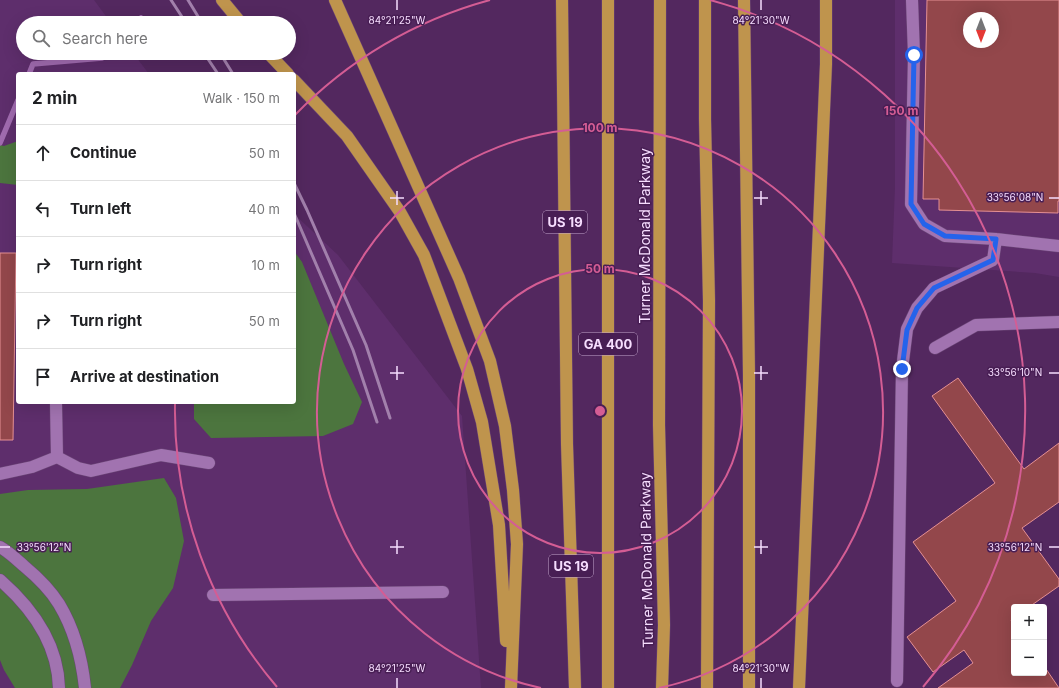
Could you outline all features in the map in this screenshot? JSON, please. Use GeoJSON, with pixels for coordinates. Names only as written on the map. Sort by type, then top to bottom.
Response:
{"type":"FeatureCollection","features":[{"type":"Feature","properties":{"kind":"highway"},"geometry":{"type":"LineString","coordinates":[[222,0],[235,16]]}},
{"type":"Feature","properties":{"kind":"highway"},"geometry":{"type":"LineString","coordinates":[[335,0],[459,278],[490,361],[505,426],[513,490],[517,544],[510,688]]}},
{"type":"Feature","properties":{"kind":"highway","name":"US 19"},"geometry":{"type":"LineString","coordinates":[[562,0],[567,444],[575,688]]}},
{"type":"Feature","properties":{"kind":"highway","name":"GA 400"},"geometry":{"type":"LineString","coordinates":[[608,0],[608,688]]}},
{"type":"Feature","properties":{"kind":"highway","name":"Turner McDonald Parkway"},"geometry":{"type":"LineString","coordinates":[[660,0],[658,425],[664,625],[662,688]]}},
{"type":"Feature","properties":{"kind":"highway"},"geometry":{"type":"LineString","coordinates":[[705,0],[705,127],[709,301],[707,688]]}},
{"type":"Feature","properties":{"kind":"highway"},"geometry":{"type":"LineString","coordinates":[[744,0],[749,375],[749,688]]}},
{"type":"Feature","properties":{"kind":"highway"},"geometry":{"type":"LineString","coordinates":[[799,688],[826,64],[826,0]]}},
{"type":"Feature","properties":{"kind":"highway"},"geometry":{"type":"LineString","coordinates":[[826,64],[832,0]]}},
{"type":"Feature","properties":{"kind":"highway"},"geometry":{"type":"LineString","coordinates":[[275,60],[286,72]]}},
{"type":"Feature","properties":{"kind":"highway"},"geometry":{"type":"LineString","coordinates":[[296,82],[347,136],[400,212],[424,255],[468,369],[482,422],[499,525],[510,688]]}},
{"type":"Feature","properties":{"kind":"street"},"geometry":{"type":"LineString","coordinates":[[912,0],[914,55],[911,204],[924,224],[945,236],[996,239],[1059,246]]}},
{"type":"Feature","properties":{"kind":"street"},"geometry":{"type":"LineString","coordinates":[[897,681],[902,369],[907,330],[917,308],[934,288],[993,260],[996,239]]}},
{"type":"Feature","properties":{"kind":"street"},"geometry":{"type":"LineString","coordinates":[[935,348],[976,325],[1059,322]]}},
{"type":"Feature","properties":{"kind":"street"},"geometry":{"type":"LineString","coordinates":[[56,404],[57,457]]}},
{"type":"Feature","properties":{"kind":"street"},"geometry":{"type":"LineString","coordinates":[[57,457],[78,468],[91,471],[161,455],[209,463]]}},
{"type":"Feature","properties":{"kind":"street"},"geometry":{"type":"LineString","coordinates":[[0,474],[32,468],[57,457]]}},
{"type":"Feature","properties":{"kind":"street"},"geometry":{"type":"LineString","coordinates":[[0,547],[8,551],[34,575],[59,604],[75,637],[85,688]]}},
{"type":"Feature","properties":{"kind":"street"},"geometry":{"type":"LineString","coordinates":[[0,580],[16,594],[36,618],[51,646],[59,679],[59,688]]}},
{"type":"Feature","properties":{"kind":"street"},"geometry":{"type":"LineString","coordinates":[[213,595],[443,592]]}},
{"type":"Feature","properties":{"kind":"shaded area"},"geometry":{"type":"Polygon","coordinates":[[[0,0],[94,0],[106,16],[16,16],[16,60],[138,60],[147,72],[16,72],[16,404],[296,404],[296,216],[338,255],[462,416],[481,688],[0,688],[0,0]]]}},
{"type":"Feature","properties":{"kind":"shaded area"},"geometry":{"type":"Polygon","coordinates":[[[895,0],[1059,0],[1059,277],[1035,273],[892,263],[895,187],[895,0]]]}},
{"type":"Feature","properties":{"kind":"green space"},"geometry":{"type":"Polygon","coordinates":[[[16,142],[16,185],[0,183],[0,145],[4,146],[16,142]]]}},
{"type":"Feature","properties":{"kind":"green space"},"geometry":{"type":"Polygon","coordinates":[[[296,254],[302,262],[344,364],[362,402],[353,424],[323,436],[211,438],[194,419],[194,404],[296,404],[296,254]]]}},
{"type":"Feature","properties":{"kind":"green space"},"geometry":{"type":"Polygon","coordinates":[[[164,478],[176,498],[184,541],[173,588],[151,621],[132,665],[120,688],[15,688],[0,660],[0,494],[28,490],[87,489],[164,478]]]}},
{"type":"Feature","properties":{"kind":"building"},"geometry":{"type":"Polygon","coordinates":[[[927,0],[1059,0],[1058,213],[939,210],[939,199],[923,199],[927,0]]]}},
{"type":"Feature","properties":{"kind":"building"},"geometry":{"type":"Polygon","coordinates":[[[0,253],[16,253],[13,440],[0,440],[0,253]]]}},
{"type":"Feature","properties":{"kind":"building"},"geometry":{"type":"Polygon","coordinates":[[[958,378],[1024,469],[1059,443],[1059,502],[1022,528],[1059,579],[1059,586],[1033,604],[1011,604],[1011,676],[1047,676],[1047,670],[1059,688],[938,688],[973,663],[964,650],[933,672],[907,637],[956,601],[913,542],[995,483],[932,396],[958,378]]]}},
{"type":"Feature","properties":{"kind":"waterway"},"geometry":{"type":"LineString","coordinates":[[30,72],[33,64],[79,60]]}},
{"type":"Feature","properties":{"kind":"waterway"},"geometry":{"type":"LineString","coordinates":[[0,143],[16,105]]}},
{"type":"Feature","properties":{"kind":"railway"},"geometry":{"type":"LineString","coordinates":[[171,0],[181,16]]}},
{"type":"Feature","properties":{"kind":"railway"},"geometry":{"type":"LineString","coordinates":[[188,0],[198,16]]}},
{"type":"Feature","properties":{"kind":"railway"},"geometry":{"type":"LineString","coordinates":[[209,60],[217,72]]}},
{"type":"Feature","properties":{"kind":"railway"},"geometry":{"type":"LineString","coordinates":[[224,60],[232,72]]}},
{"type":"Feature","properties":{"kind":"railway"},"geometry":{"type":"LineString","coordinates":[[296,187],[366,345],[390,418]]}},
{"type":"Feature","properties":{"kind":"railway"},"geometry":{"type":"LineString","coordinates":[[296,218],[353,350],[377,422]]}},
{"type":"Feature","properties":{"kind":"route"},"geometry":{"type":"LineString","coordinates":[[902,369],[907,330],[917,308],[934,288],[993,260],[996,239],[945,236],[924,224],[911,204],[914,55]]}}]}
